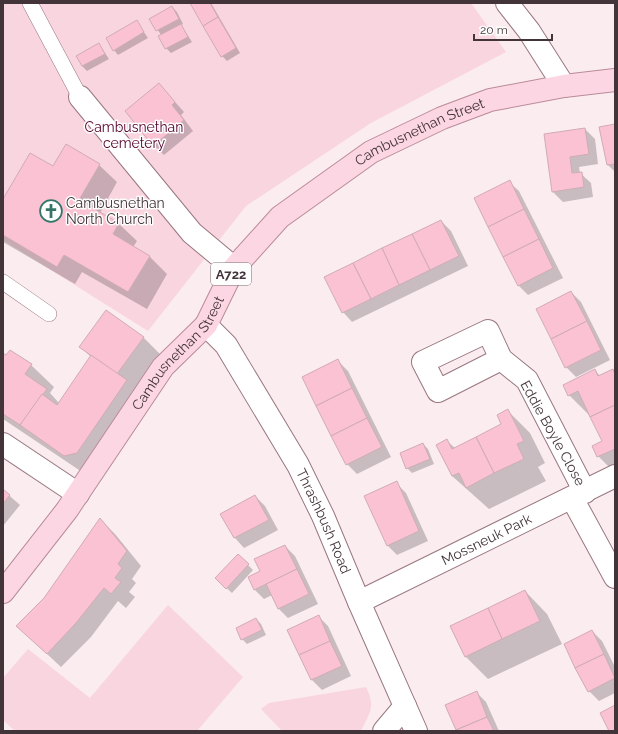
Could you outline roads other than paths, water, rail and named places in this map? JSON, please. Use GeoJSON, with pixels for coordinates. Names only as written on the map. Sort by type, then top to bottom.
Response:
{"type":"FeatureCollection","features":[{"type":"Feature","properties":{"kind":"main road","name":"A722"},"geometry":{"type":"LineString","coordinates":[[564,86],[615,80]]}},
{"type":"Feature","properties":{"kind":"main road","name":"Cambusnethan Street"},"geometry":{"type":"LineString","coordinates":[[3,592],[78,494],[163,366],[206,326],[234,268],[280,217],[371,152],[442,118],[490,100],[564,86]]}},
{"type":"Feature","properties":{"kind":"street"},"geometry":{"type":"LineString","coordinates":[[507,3],[529,31],[564,86]]}},
{"type":"Feature","properties":{"kind":"street"},"geometry":{"type":"LineString","coordinates":[[80,97],[192,233],[234,268]]}},
{"type":"Feature","properties":{"kind":"street","name":"Thrashbush Road"},"geometry":{"type":"LineString","coordinates":[[206,326],[226,345],[298,464],[323,516],[416,731]]}},
{"type":"Feature","properties":{"kind":"street","name":"Eddie Boyle Close"},"geometry":{"type":"LineString","coordinates":[[501,359],[527,380],[615,577]]}},
{"type":"Feature","properties":{"kind":"street"},"geometry":{"type":"LineString","coordinates":[[3,444],[78,494]]}},
{"type":"Feature","properties":{"kind":"street","name":"Mossneuk Park"},"geometry":{"type":"LineString","coordinates":[[359,602],[615,476]]}},
{"type":"Feature","properties":{"kind":"street"},"geometry":{"type":"LineString","coordinates":[[384,731],[405,706]]}},
{"type":"Feature","properties":{"kind":"lane"},"geometry":{"type":"LineString","coordinates":[[30,3],[80,97]]}},
{"type":"Feature","properties":{"kind":"lane"},"geometry":{"type":"LineString","coordinates":[[3,282],[49,314]]}},
{"type":"Feature","properties":{"kind":"place","name":"Cambusnethan North Church"},"geometry":{"type":"Point","coordinates":[51,211]}},
{"type":"Feature","properties":{"kind":"park label","name":"Cambusnethan cemetery"},"geometry":{"type":"Point","coordinates":[134,136]}}]}
